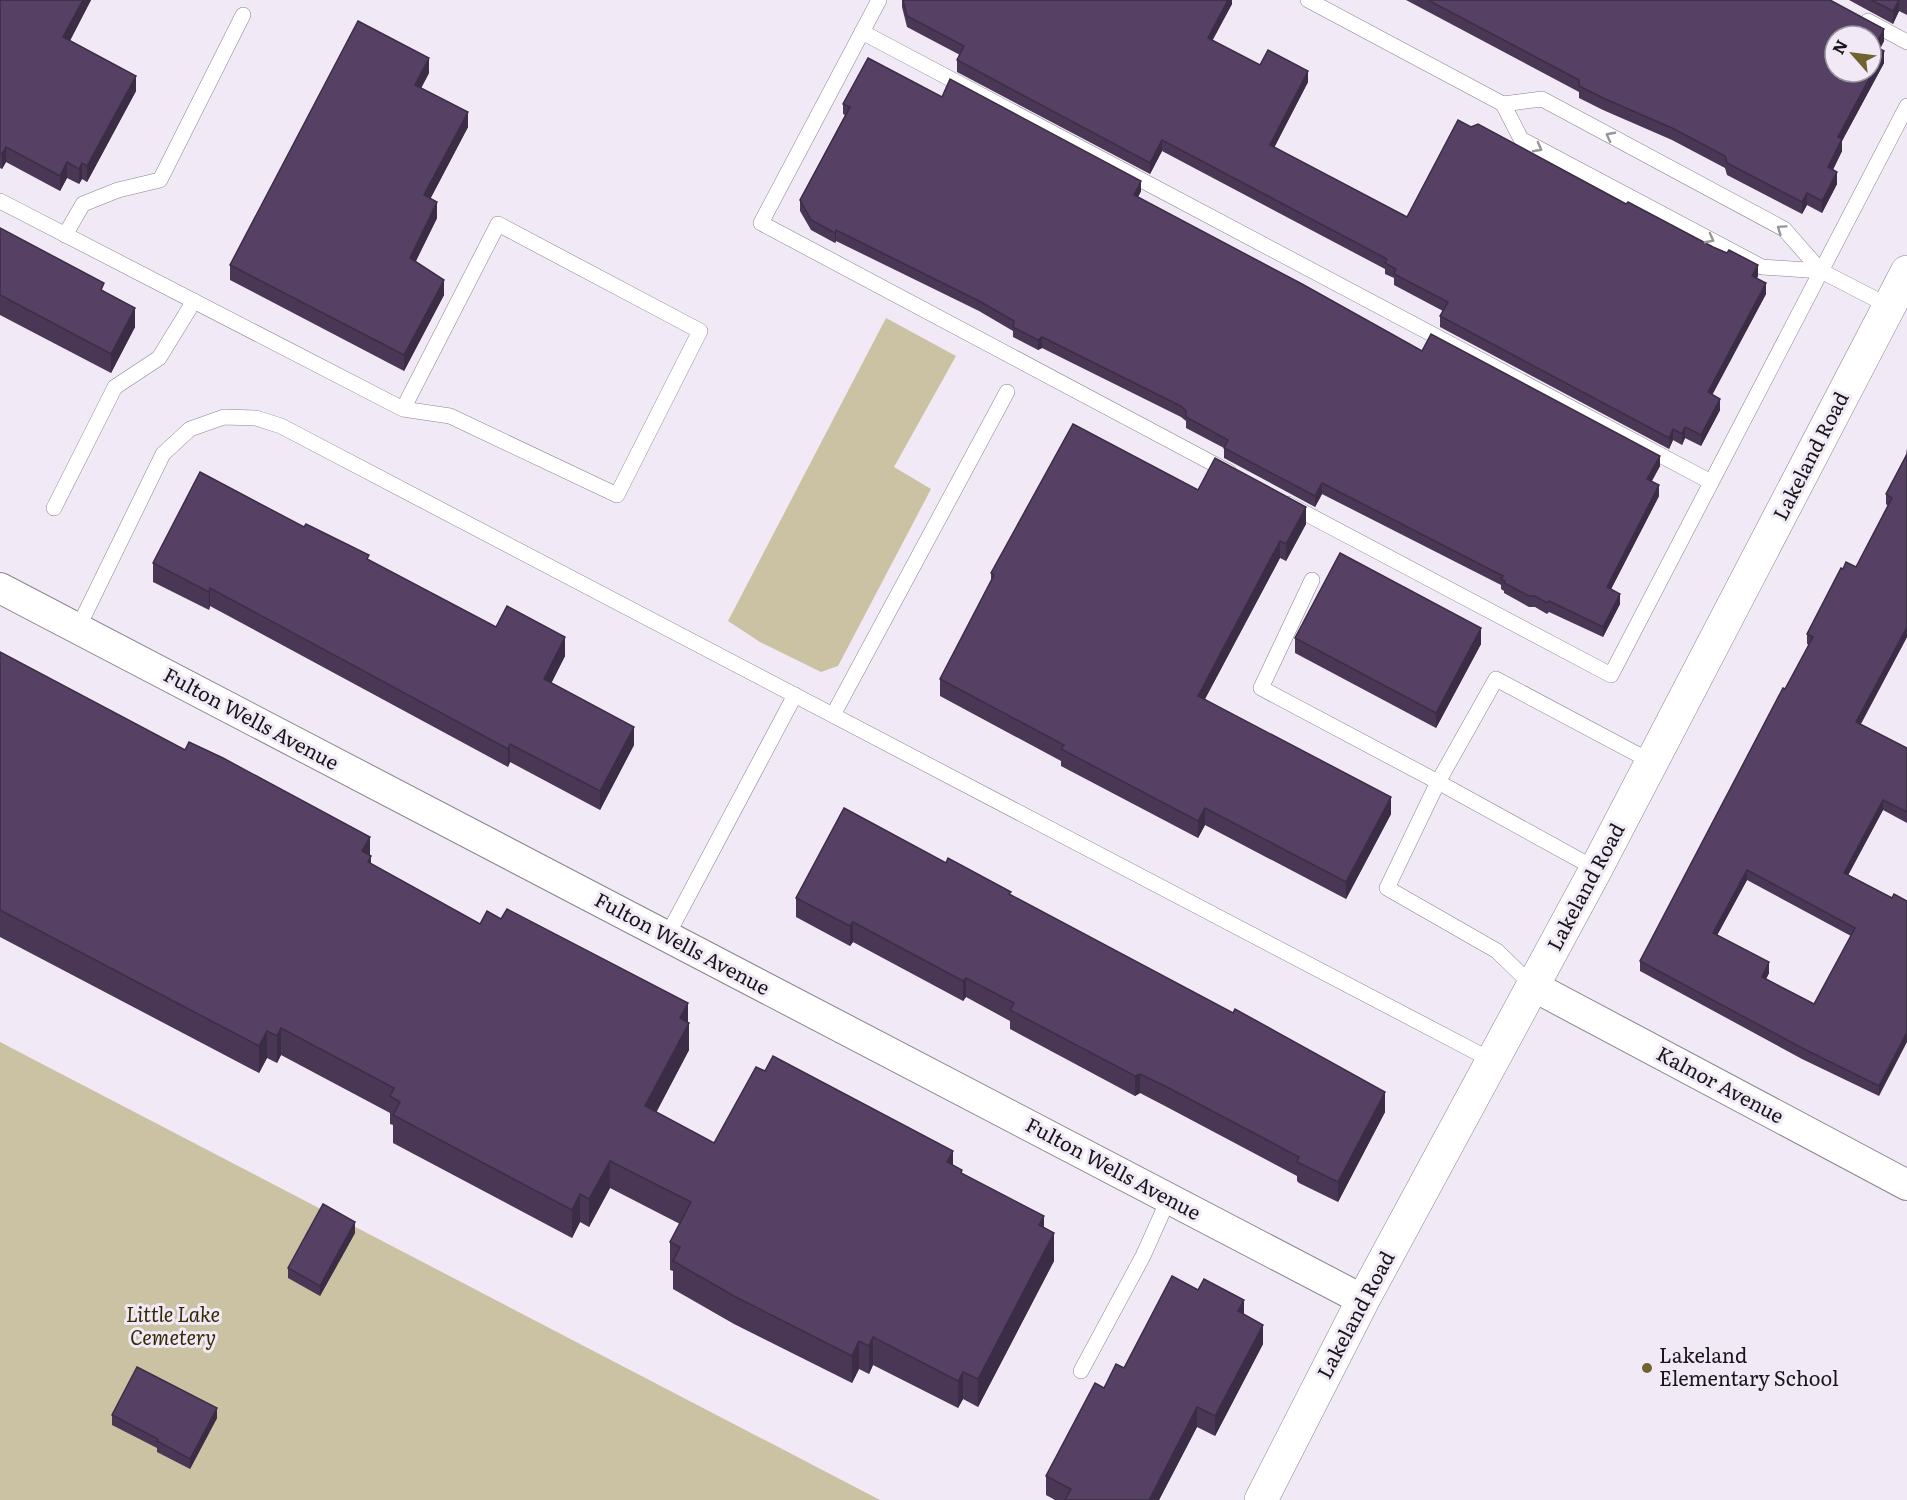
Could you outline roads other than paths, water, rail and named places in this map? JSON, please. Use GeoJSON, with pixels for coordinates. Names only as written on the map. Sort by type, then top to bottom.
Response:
{"type":"FeatureCollection","features":[{"type":"Feature","properties":{"kind":"street","name":"Lakeland Road"},"geometry":{"type":"LineString","coordinates":[[1261,1500],[1363,1300],[1494,1061],[1907,272]]}},
{"type":"Feature","properties":{"kind":"street","name":"Fulton Wells Avenue"},"geometry":{"type":"LineString","coordinates":[[0,588],[1363,1300]]}},
{"type":"Feature","properties":{"kind":"street","name":"Kalnor Avenue"},"geometry":{"type":"LineString","coordinates":[[1533,986],[1907,1185]]}},
{"type":"Feature","properties":{"kind":"lane"},"geometry":{"type":"LineString","coordinates":[[879,0],[761,223],[1244,480]]}},
{"type":"Feature","properties":{"kind":"lane"},"geometry":{"type":"LineString","coordinates":[[1308,0],[1503,104],[1521,139],[1762,267],[1821,271]]}},
{"type":"Feature","properties":{"kind":"lane"},"geometry":{"type":"LineString","coordinates":[[65,235],[84,204],[118,189],[160,180],[243,15]]}},
{"type":"Feature","properties":{"kind":"lane"},"geometry":{"type":"LineString","coordinates":[[1858,16],[1907,42]]}},
{"type":"Feature","properties":{"kind":"lane"},"geometry":{"type":"LineString","coordinates":[[862,32],[1712,482]]}},
{"type":"Feature","properties":{"kind":"lane"},"geometry":{"type":"LineString","coordinates":[[1503,104],[1542,99],[1784,229],[1821,271],[1889,306]]}},
{"type":"Feature","properties":{"kind":"lane"},"geometry":{"type":"LineString","coordinates":[[1275,497],[1611,675],[1907,106]]}},
{"type":"Feature","properties":{"kind":"lane"},"geometry":{"type":"LineString","coordinates":[[0,201],[403,409],[450,416],[617,495],[700,332],[498,224],[403,409]]}},
{"type":"Feature","properties":{"kind":"lane"},"geometry":{"type":"LineString","coordinates":[[54,508],[115,387],[159,358],[194,301]]}},
{"type":"Feature","properties":{"kind":"lane"},"geometry":{"type":"LineString","coordinates":[[833,716],[1007,392]]}},
{"type":"Feature","properties":{"kind":"lane"},"geometry":{"type":"LineString","coordinates":[[78,628],[163,454],[190,429],[224,417],[256,417],[291,432],[1494,1061]]}},
{"type":"Feature","properties":{"kind":"lane"},"geometry":{"type":"LineString","coordinates":[[1312,580],[1262,688],[1596,868]]}},
{"type":"Feature","properties":{"kind":"lane"},"geometry":{"type":"LineString","coordinates":[[1533,986],[1497,951],[1387,888],[1438,782],[1496,679],[1652,762]]}},
{"type":"Feature","properties":{"kind":"lane"},"geometry":{"type":"LineString","coordinates":[[667,936],[795,695]]}},
{"type":"Feature","properties":{"kind":"lane"},"geometry":{"type":"LineString","coordinates":[[1081,1371],[1143,1256],[1169,1198]]}},
{"type":"Feature","properties":{"kind":"place","name":"Lakeland Elementary School"},"geometry":{"type":"Point","coordinates":[1647,1368]}},
{"type":"Feature","properties":{"kind":"park label","name":"Little Lake Cemetery"},"geometry":{"type":"Point","coordinates":[173,1326]}}]}
